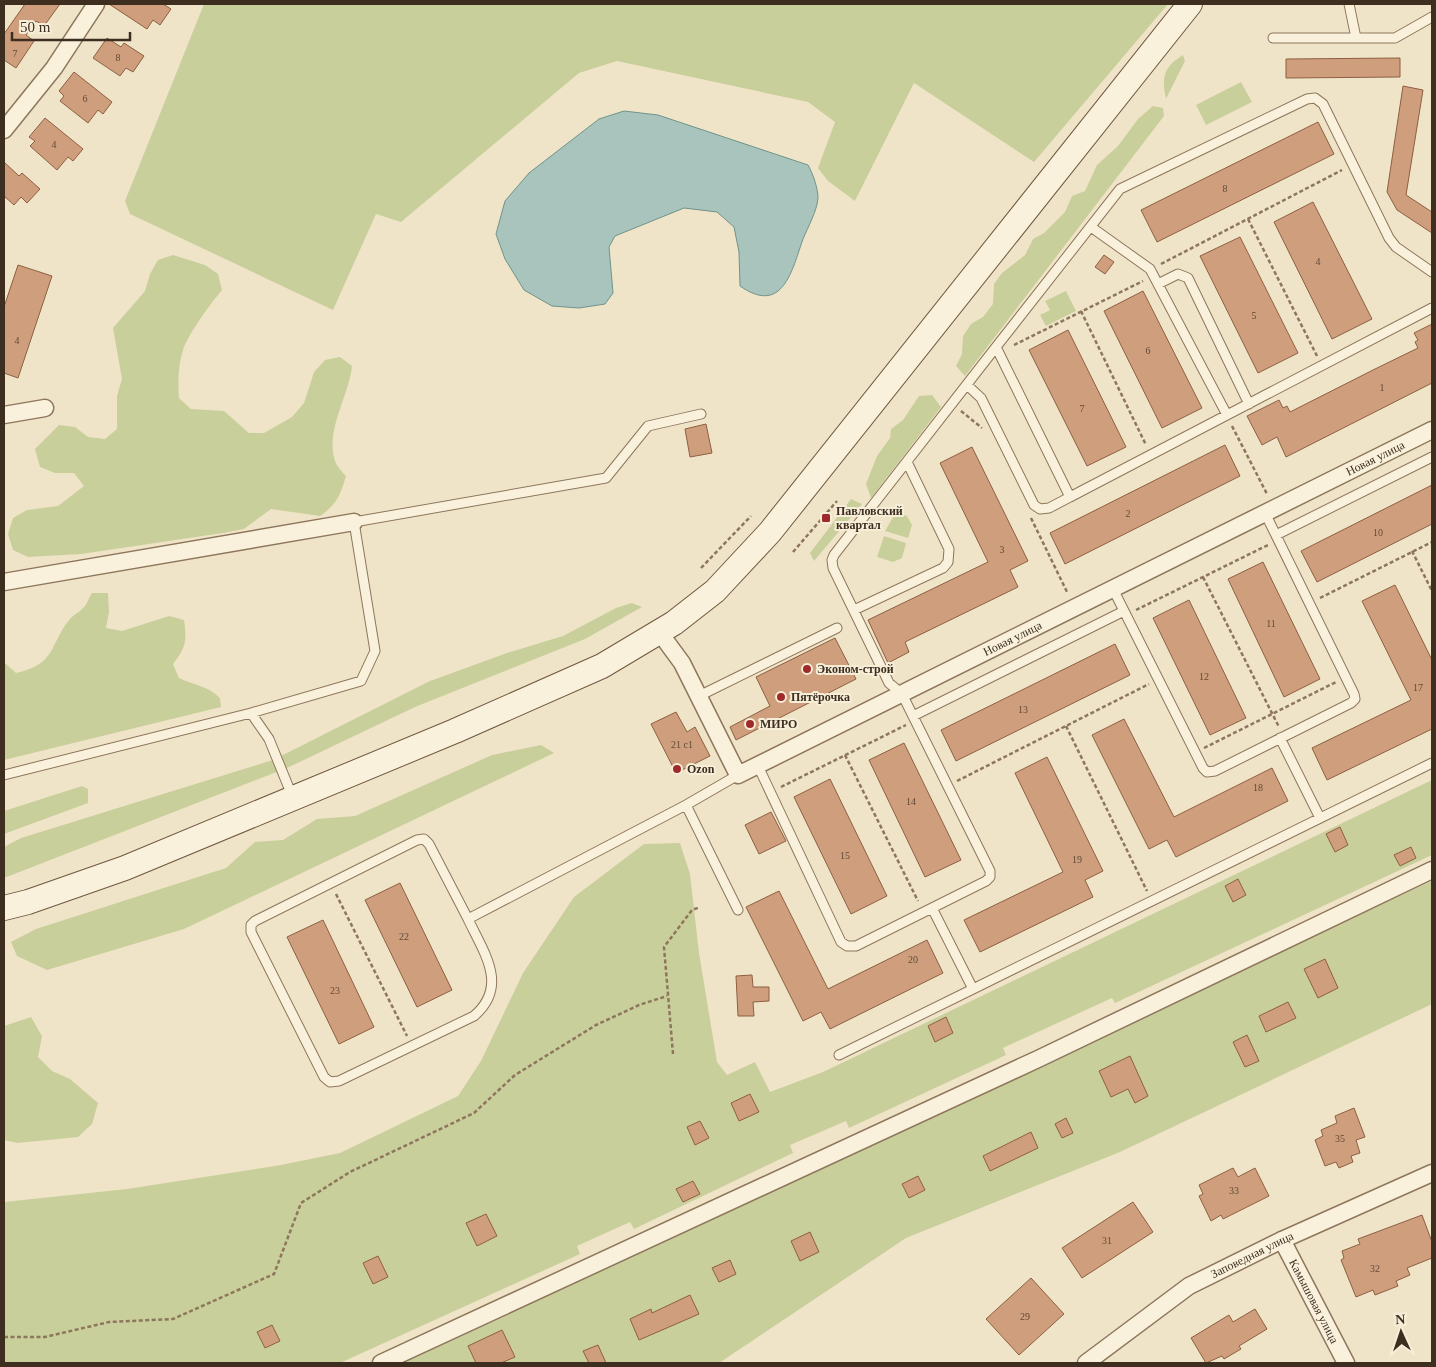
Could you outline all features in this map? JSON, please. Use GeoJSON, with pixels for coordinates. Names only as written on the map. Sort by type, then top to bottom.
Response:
{"type":"FeatureCollection","features":[{"type":"Feature","properties":{"kind":"main road"},"geometry":{"type":"LineString","coordinates":[[4,908],[36,900],[125,868],[455,731],[602,666],[660,633],[715,591],[770,532],[1190,4]]}},
{"type":"Feature","properties":{"kind":"street"},"geometry":{"type":"LineString","coordinates":[[4,130],[54,68],[96,4]]}},
{"type":"Feature","properties":{"kind":"street"},"geometry":{"type":"LineString","coordinates":[[4,415],[45,408]]}},
{"type":"Feature","properties":{"kind":"street","name":"Новая улица"},"geometry":{"type":"LineString","coordinates":[[738,776],[1432,430]]}},
{"type":"Feature","properties":{"kind":"street"},"geometry":{"type":"LineString","coordinates":[[4,582],[354,522]]}},
{"type":"Feature","properties":{"kind":"street"},"geometry":{"type":"LineString","coordinates":[[660,633],[682,663],[738,776]]}},
{"type":"Feature","properties":{"kind":"street"},"geometry":{"type":"LineString","coordinates":[[381,1363],[1038,1059],[1432,870]]}},
{"type":"Feature","properties":{"kind":"street","name":"Заповедная улица"},"geometry":{"type":"LineString","coordinates":[[1086,1363],[1122,1334],[1189,1286],[1282,1240],[1432,1173]]}},
{"type":"Feature","properties":{"kind":"street","name":"Камышовая улица"},"geometry":{"type":"LineString","coordinates":[[1282,1240],[1346,1363]]}},
{"type":"Feature","properties":{"kind":"lane"},"geometry":{"type":"LineString","coordinates":[[1349,4],[1356,38]]}},
{"type":"Feature","properties":{"kind":"lane"},"geometry":{"type":"LineString","coordinates":[[1273,38],[1395,38],[1432,17]]}},
{"type":"Feature","properties":{"kind":"lane"},"geometry":{"type":"LineString","coordinates":[[758,766],[841,942],[847,946],[856,946],[986,881],[990,877],[990,871],[902,694],[889,683],[833,568],[832,560],[967,385],[998,350],[1120,189],[1307,98],[1316,98],[1323,104],[1389,238],[1396,247],[1432,272]]}},
{"type":"Feature","properties":{"kind":"lane"},"geometry":{"type":"LineString","coordinates":[[1091,227],[1150,269],[1227,415]]}},
{"type":"Feature","properties":{"kind":"lane"},"geometry":{"type":"LineString","coordinates":[[1158,284],[1178,274],[1188,278],[1249,404]]}},
{"type":"Feature","properties":{"kind":"lane"},"geometry":{"type":"LineString","coordinates":[[967,385],[981,398],[1034,505],[1040,509],[1049,508],[1432,308]]}},
{"type":"Feature","properties":{"kind":"lane"},"geometry":{"type":"LineString","coordinates":[[998,350],[1070,497]]}},
{"type":"Feature","properties":{"kind":"lane"},"geometry":{"type":"LineString","coordinates":[[4,775],[251,713],[361,681],[375,651],[354,522],[606,478],[648,426],[702,414]]}},
{"type":"Feature","properties":{"kind":"lane"},"geometry":{"type":"LineString","coordinates":[[1277,537],[1432,458]]}},
{"type":"Feature","properties":{"kind":"lane"},"geometry":{"type":"LineString","coordinates":[[854,610],[943,568],[948,562],[949,549],[907,462]]}},
{"type":"Feature","properties":{"kind":"lane"},"geometry":{"type":"LineString","coordinates":[[1113,589],[1203,768],[1207,772],[1214,771],[1282,738],[1351,703],[1355,699],[1277,537],[1270,511]]}},
{"type":"Feature","properties":{"kind":"lane"},"geometry":{"type":"LineString","coordinates":[[914,718],[1125,613]]}},
{"type":"Feature","properties":{"kind":"lane"},"geometry":{"type":"LineString","coordinates":[[699,696],[837,628]]}},
{"type":"Feature","properties":{"kind":"lane"},"geometry":{"type":"LineString","coordinates":[[251,713],[269,739],[293,798]]}},
{"type":"Feature","properties":{"kind":"lane"},"geometry":{"type":"LineString","coordinates":[[1282,738],[1320,818]]}},
{"type":"Feature","properties":{"kind":"lane"},"geometry":{"type":"LineString","coordinates":[[839,1055],[1432,763]]}},
{"type":"Feature","properties":{"kind":"lane"},"geometry":{"type":"LineString","coordinates":[[468,919],[738,776]]}},
{"type":"Feature","properties":{"kind":"lane"},"geometry":{"type":"LineString","coordinates":[[686,805],[738,910]]}},
{"type":"Feature","properties":{"kind":"lane"},"geometry":{"type":"LineString","coordinates":[[424,839],[429,844],[468,919],[491,968],[490,996],[483,1008],[474,1016],[412,1046],[339,1081],[330,1082],[324,1077],[252,932],[251,925],[255,921],[418,840],[424,839]]}},
{"type":"Feature","properties":{"kind":"lane"},"geometry":{"type":"LineString","coordinates":[[932,908],[973,989]]}},
{"type":"Feature","properties":{"kind":"path"},"geometry":{"type":"LineString","coordinates":[[998,350],[1144,280],[1150,269],[1352,164]]}},
{"type":"Feature","properties":{"kind":"path"},"geometry":{"type":"LineString","coordinates":[[1248,219],[1322,366]]}},
{"type":"Feature","properties":{"kind":"path"},"geometry":{"type":"LineString","coordinates":[[1081,311],[1151,455]]}},
{"type":"Feature","properties":{"kind":"path"},"geometry":{"type":"LineString","coordinates":[[1227,415],[1270,511]]}},
{"type":"Feature","properties":{"kind":"path"},"geometry":{"type":"LineString","coordinates":[[793,552],[837,501]]}},
{"type":"Feature","properties":{"kind":"path"},"geometry":{"type":"LineString","coordinates":[[701,568],[751,516]]}},
{"type":"Feature","properties":{"kind":"path"},"geometry":{"type":"LineString","coordinates":[[1125,613],[1204,577],[1277,537]]}},
{"type":"Feature","properties":{"kind":"path"},"geometry":{"type":"LineString","coordinates":[[1310,603],[1432,542]]}},
{"type":"Feature","properties":{"kind":"path"},"geometry":{"type":"LineString","coordinates":[[1412,551],[1432,591]]}},
{"type":"Feature","properties":{"kind":"path"},"geometry":{"type":"LineString","coordinates":[[1204,577],[1282,738]]}},
{"type":"Feature","properties":{"kind":"path"},"geometry":{"type":"LineString","coordinates":[[1195,752],[1346,677]]}},
{"type":"Feature","properties":{"kind":"path"},"geometry":{"type":"LineString","coordinates":[[947,786],[1158,680]]}},
{"type":"Feature","properties":{"kind":"path"},"geometry":{"type":"LineString","coordinates":[[771,792],[914,718]]}},
{"type":"Feature","properties":{"kind":"path"},"geometry":{"type":"LineString","coordinates":[[1066,726],[1152,901]]}},
{"type":"Feature","properties":{"kind":"path"},"geometry":{"type":"LineString","coordinates":[[845,755],[923,912]]}},
{"type":"Feature","properties":{"kind":"path"},"geometry":{"type":"LineString","coordinates":[[330,884],[412,1046]]}},
{"type":"Feature","properties":{"kind":"path"},"geometry":{"type":"LineString","coordinates":[[673,1054],[664,947],[692,910],[700,907]]}},
{"type":"Feature","properties":{"kind":"path"},"geometry":{"type":"LineString","coordinates":[[4,1337],[45,1337],[109,1322],[173,1318],[274,1274],[301,1203],[350,1172],[474,1113],[515,1075],[596,1025],[639,1005],[667,996]]}},
{"type":"Feature","properties":{"kind":"green space"},"geometry":{"type":"Polygon","coordinates":[[[204,4],[1168,4],[1034,162],[914,83],[855,201],[828,181],[818,168],[835,122],[808,102],[617,61],[579,73],[401,222],[376,214],[333,310],[130,214],[125,201],[204,4]]]}},
{"type":"Feature","properties":{"kind":"green space"},"geometry":{"type":"Polygon","coordinates":[[[1183,55],[1185,61],[1166,99],[1164,78],[1168,68],[1183,55]]]}},
{"type":"Feature","properties":{"kind":"green space"},"geometry":{"type":"Polygon","coordinates":[[[1241,82],[1252,102],[1206,125],[1196,105],[1241,82]]]}},
{"type":"Feature","properties":{"kind":"green space"},"geometry":{"type":"Polygon","coordinates":[[[1153,106],[1163,108],[1164,116],[965,376],[956,366],[962,354],[963,336],[971,324],[983,317],[993,304],[994,284],[1002,273],[1025,255],[1033,239],[1044,233],[1065,212],[1072,196],[1085,191],[1097,165],[1118,146],[1138,119],[1153,106]]]}},
{"type":"Feature","properties":{"kind":"green space"},"geometry":{"type":"Polygon","coordinates":[[[173,255],[205,265],[218,274],[222,290],[195,327],[181,356],[178,386],[179,398],[191,409],[224,411],[249,433],[264,433],[292,417],[304,403],[314,372],[325,360],[340,357],[352,366],[333,437],[335,461],[346,476],[337,499],[320,516],[271,509],[244,529],[223,533],[81,554],[28,557],[13,550],[8,534],[13,518],[27,510],[58,506],[84,486],[74,473],[55,473],[40,467],[35,449],[59,425],[75,427],[88,437],[105,439],[117,429],[117,396],[122,379],[113,328],[145,291],[150,274],[158,260],[173,255]]]}},
{"type":"Feature","properties":{"kind":"green space"},"geometry":{"type":"Polygon","coordinates":[[[1066,291],[1076,311],[1046,326],[1040,315],[1050,310],[1045,301],[1066,291]]]}},
{"type":"Feature","properties":{"kind":"green space"},"geometry":{"type":"Polygon","coordinates":[[[932,395],[941,407],[871,498],[866,484],[877,456],[890,438],[891,429],[903,420],[919,396],[932,395]]]}},
{"type":"Feature","properties":{"kind":"green space"},"geometry":{"type":"Polygon","coordinates":[[[851,499],[862,504],[814,561],[810,553],[851,499]]]}},
{"type":"Feature","properties":{"kind":"green space"},"geometry":{"type":"Polygon","coordinates":[[[896,512],[907,516],[912,525],[908,538],[885,531],[896,512]]]}},
{"type":"Feature","properties":{"kind":"green space"},"geometry":{"type":"Polygon","coordinates":[[[884,536],[906,543],[902,558],[893,562],[877,557],[884,536]]]}},
{"type":"Feature","properties":{"kind":"green space"},"geometry":{"type":"Polygon","coordinates":[[[92,593],[108,593],[109,612],[106,628],[122,631],[169,616],[184,620],[185,644],[173,664],[179,678],[206,688],[215,694],[220,698],[221,707],[4,760],[4,657],[5,663],[16,673],[38,665],[50,653],[69,620],[85,606],[92,593]]]}},
{"type":"Feature","properties":{"kind":"green space"},"geometry":{"type":"Polygon","coordinates":[[[632,603],[642,607],[585,639],[415,707],[287,768],[4,878],[4,847],[21,838],[273,760],[430,681],[507,653],[563,636],[616,608],[632,603]]]}},
{"type":"Feature","properties":{"kind":"green space"},"geometry":{"type":"Polygon","coordinates":[[[541,745],[554,753],[184,929],[47,970],[17,956],[11,942],[36,929],[226,868],[255,842],[283,840],[317,819],[355,816],[492,755],[541,745]]]}},
{"type":"Feature","properties":{"kind":"green space"},"geometry":{"type":"Polygon","coordinates":[[[1432,780],[1432,855],[1115,1003],[1112,998],[1003,1048],[1006,1055],[849,1128],[846,1121],[790,1145],[793,1153],[634,1229],[630,1222],[577,1246],[580,1254],[340,1363],[4,1363],[4,1202],[127,1189],[281,1165],[340,1153],[458,1096],[481,1061],[523,973],[574,897],[644,844],[680,843],[690,874],[699,953],[717,1062],[727,1075],[755,1062],[770,1092],[823,1072],[1432,780]]]}},
{"type":"Feature","properties":{"kind":"green space"},"geometry":{"type":"Polygon","coordinates":[[[82,786],[88,789],[88,803],[4,834],[4,811],[82,786]]]}},
{"type":"Feature","properties":{"kind":"green space"},"geometry":{"type":"Polygon","coordinates":[[[1432,881],[1432,1004],[1120,1152],[906,1238],[719,1363],[393,1363],[1432,881]]]}},
{"type":"Feature","properties":{"kind":"green space"},"geometry":{"type":"Polygon","coordinates":[[[31,1017],[42,1036],[38,1057],[52,1071],[70,1079],[98,1103],[92,1124],[78,1137],[17,1143],[4,1140],[4,1026],[31,1017]]]}},
{"type":"Feature","properties":{"kind":"water"},"geometry":{"type":"Polygon","coordinates":[[[624,111],[658,115],[808,165],[818,194],[817,203],[795,264],[784,285],[776,292],[766,296],[755,294],[740,286],[739,252],[734,227],[717,212],[684,208],[615,236],[609,247],[613,293],[605,304],[579,308],[552,306],[524,290],[505,259],[496,234],[505,201],[529,173],[599,119],[624,111]]]}},
{"type":"Feature","properties":{"kind":"building"},"geometry":{"type":"Polygon","coordinates":[[[25,4],[60,4],[44,26],[36,21],[26,35],[34,41],[16,68],[4,60],[4,34],[25,4]]]}},
{"type":"Feature","properties":{"kind":"building"},"geometry":{"type":"Polygon","coordinates":[[[109,4],[163,4],[171,9],[160,25],[153,20],[147,29],[109,4]]]}},
{"type":"Feature","properties":{"kind":"building"},"geometry":{"type":"Polygon","coordinates":[[[107,38],[121,47],[124,43],[144,56],[133,72],[126,68],[120,76],[93,58],[107,38]]]}},
{"type":"Feature","properties":{"kind":"building"},"geometry":{"type":"Polygon","coordinates":[[[1400,58],[1400,77],[1286,78],[1286,59],[1400,58]]]}},
{"type":"Feature","properties":{"kind":"building"},"geometry":{"type":"Polygon","coordinates":[[[74,72],[112,102],[103,114],[98,110],[88,123],[60,101],[64,96],[59,91],[74,72]]]}},
{"type":"Feature","properties":{"kind":"building"},"geometry":{"type":"Polygon","coordinates":[[[1403,86],[1423,90],[1406,195],[1432,212],[1432,233],[1397,210],[1387,192],[1403,86]]]}},
{"type":"Feature","properties":{"kind":"building"},"geometry":{"type":"Polygon","coordinates":[[[45,118],[83,149],[73,161],[68,157],[57,170],[30,146],[35,141],[29,137],[45,118]]]}},
{"type":"Feature","properties":{"kind":"building"},"geometry":{"type":"Polygon","coordinates":[[[1318,122],[1334,154],[1157,242],[1141,210],[1318,122]]]}},
{"type":"Feature","properties":{"kind":"building"},"geometry":{"type":"Polygon","coordinates":[[[4,162],[19,176],[22,173],[40,189],[27,203],[21,197],[14,205],[4,196],[4,162]]]}},
{"type":"Feature","properties":{"kind":"building"},"geometry":{"type":"Polygon","coordinates":[[[1313,202],[1372,319],[1332,339],[1274,222],[1313,202]]]}},
{"type":"Feature","properties":{"kind":"building"},"geometry":{"type":"Polygon","coordinates":[[[1240,237],[1298,353],[1258,373],[1200,256],[1240,237]]]}},
{"type":"Feature","properties":{"kind":"building"},"geometry":{"type":"Polygon","coordinates":[[[1104,255],[1114,262],[1105,274],[1095,267],[1104,255]]]}},
{"type":"Feature","properties":{"kind":"building"},"geometry":{"type":"Polygon","coordinates":[[[18,265],[52,276],[18,378],[4,373],[4,307],[18,265]]]}},
{"type":"Feature","properties":{"kind":"building"},"geometry":{"type":"Polygon","coordinates":[[[1143,291],[1202,408],[1162,428],[1104,311],[1143,291]]]}},
{"type":"Feature","properties":{"kind":"building"},"geometry":{"type":"Polygon","coordinates":[[[1432,324],[1432,383],[1286,457],[1277,437],[1262,445],[1247,416],[1279,400],[1283,408],[1287,406],[1290,412],[1418,348],[1415,342],[1418,340],[1414,333],[1432,324]]]}},
{"type":"Feature","properties":{"kind":"building"},"geometry":{"type":"Polygon","coordinates":[[[1068,330],[1126,447],[1087,466],[1029,350],[1068,330]]]}},
{"type":"Feature","properties":{"kind":"building"},"geometry":{"type":"Polygon","coordinates":[[[706,424],[712,453],[690,457],[685,429],[706,424]]]}},
{"type":"Feature","properties":{"kind":"building"},"geometry":{"type":"Polygon","coordinates":[[[1225,445],[1240,476],[1065,564],[1050,533],[1225,445]]]}},
{"type":"Feature","properties":{"kind":"building"},"geometry":{"type":"Polygon","coordinates":[[[972,447],[1028,561],[1010,570],[1018,587],[905,642],[909,652],[888,663],[868,620],[988,562],[940,463],[972,447]]]}},
{"type":"Feature","properties":{"kind":"building"},"geometry":{"type":"Polygon","coordinates":[[[1432,485],[1432,524],[1317,582],[1301,551],[1432,485]]]}},
{"type":"Feature","properties":{"kind":"building"},"geometry":{"type":"Polygon","coordinates":[[[1263,562],[1320,679],[1284,697],[1228,579],[1263,562]]]}},
{"type":"Feature","properties":{"kind":"building"},"geometry":{"type":"Polygon","coordinates":[[[1395,585],[1432,660],[1432,729],[1327,780],[1312,748],[1411,700],[1362,601],[1395,585]]]}},
{"type":"Feature","properties":{"kind":"building"},"geometry":{"type":"Polygon","coordinates":[[[1189,600],[1246,718],[1210,735],[1153,618],[1189,600]]]}},
{"type":"Feature","properties":{"kind":"building"},"geometry":{"type":"Polygon","coordinates":[[[835,638],[856,679],[736,740],[730,727],[770,706],[756,677],[835,638]]]}},
{"type":"Feature","properties":{"kind":"building"},"geometry":{"type":"Polygon","coordinates":[[[1115,644],[1130,675],[956,761],[941,730],[1115,644]]]}},
{"type":"Feature","properties":{"kind":"building"},"geometry":{"type":"Polygon","coordinates":[[[676,712],[687,732],[695,727],[710,756],[676,773],[651,724],[676,712]]]}},
{"type":"Feature","properties":{"kind":"building"},"geometry":{"type":"Polygon","coordinates":[[[1124,719],[1174,817],[1272,768],[1288,801],[1176,857],[1167,840],[1149,849],[1092,735],[1124,719]]]}},
{"type":"Feature","properties":{"kind":"building"},"geometry":{"type":"Polygon","coordinates":[[[904,743],[961,860],[925,877],[869,760],[904,743]]]}},
{"type":"Feature","properties":{"kind":"building"},"geometry":{"type":"Polygon","coordinates":[[[1047,757],[1103,871],[1085,880],[1093,897],[980,952],[964,920],[1063,872],[1015,773],[1047,757]]]}},
{"type":"Feature","properties":{"kind":"building"},"geometry":{"type":"Polygon","coordinates":[[[830,779],[887,896],[851,914],[794,797],[830,779]]]}},
{"type":"Feature","properties":{"kind":"building"},"geometry":{"type":"Polygon","coordinates":[[[771,812],[786,841],[759,854],[745,825],[771,812]]]}},
{"type":"Feature","properties":{"kind":"building"},"geometry":{"type":"Polygon","coordinates":[[[1340,827],[1348,845],[1335,852],[1326,834],[1340,827]]]}},
{"type":"Feature","properties":{"kind":"building"},"geometry":{"type":"Polygon","coordinates":[[[1411,847],[1416,858],[1400,866],[1394,855],[1411,847]]]}},
{"type":"Feature","properties":{"kind":"building"},"geometry":{"type":"Polygon","coordinates":[[[1238,879],[1246,895],[1233,902],[1225,886],[1238,879]]]}},
{"type":"Feature","properties":{"kind":"building"},"geometry":{"type":"Polygon","coordinates":[[[400,883],[452,990],[417,1007],[365,900],[400,883]]]}},
{"type":"Feature","properties":{"kind":"building"},"geometry":{"type":"Polygon","coordinates":[[[779,891],[828,989],[927,940],[943,973],[830,1029],[821,1012],[803,1021],[746,907],[779,891]]]}},
{"type":"Feature","properties":{"kind":"building"},"geometry":{"type":"Polygon","coordinates":[[[323,920],[374,1027],[339,1044],[287,937],[323,920]]]}},
{"type":"Feature","properties":{"kind":"building"},"geometry":{"type":"Polygon","coordinates":[[[1325,959],[1338,988],[1318,998],[1304,969],[1325,959]]]}},
{"type":"Feature","properties":{"kind":"building"},"geometry":{"type":"Polygon","coordinates":[[[752,975],[753,987],[769,987],[769,1001],[753,1002],[754,1016],[738,1016],[736,976],[752,975]]]}},
{"type":"Feature","properties":{"kind":"building"},"geometry":{"type":"Polygon","coordinates":[[[1288,1002],[1296,1018],[1266,1032],[1259,1016],[1288,1002]]]}},
{"type":"Feature","properties":{"kind":"building"},"geometry":{"type":"Polygon","coordinates":[[[946,1017],[953,1033],[935,1042],[928,1026],[946,1017]]]}},
{"type":"Feature","properties":{"kind":"building"},"geometry":{"type":"Polygon","coordinates":[[[1247,1035],[1259,1061],[1245,1067],[1233,1042],[1247,1035]]]}},
{"type":"Feature","properties":{"kind":"building"},"geometry":{"type":"Polygon","coordinates":[[[1130,1056],[1148,1096],[1135,1103],[1128,1089],[1111,1097],[1099,1071],[1130,1056]]]}},
{"type":"Feature","properties":{"kind":"building"},"geometry":{"type":"Polygon","coordinates":[[[750,1094],[759,1112],[739,1121],[731,1103],[750,1094]]]}},
{"type":"Feature","properties":{"kind":"building"},"geometry":{"type":"Polygon","coordinates":[[[1354,1108],[1365,1137],[1356,1140],[1360,1153],[1351,1156],[1353,1162],[1339,1168],[1336,1162],[1325,1166],[1315,1140],[1323,1136],[1321,1130],[1337,1123],[1335,1116],[1354,1108]]]}},
{"type":"Feature","properties":{"kind":"building"},"geometry":{"type":"Polygon","coordinates":[[[1066,1118],[1073,1133],[1062,1138],[1055,1124],[1066,1118]]]}},
{"type":"Feature","properties":{"kind":"building"},"geometry":{"type":"Polygon","coordinates":[[[700,1121],[709,1138],[695,1145],[687,1127],[700,1121]]]}},
{"type":"Feature","properties":{"kind":"building"},"geometry":{"type":"Polygon","coordinates":[[[1031,1132],[1038,1148],[990,1171],[983,1156],[1031,1132]]]}},
{"type":"Feature","properties":{"kind":"building"},"geometry":{"type":"Polygon","coordinates":[[[1233,1168],[1238,1177],[1255,1168],[1269,1196],[1223,1219],[1221,1215],[1211,1221],[1199,1196],[1203,1194],[1199,1185],[1233,1168]]]}},
{"type":"Feature","properties":{"kind":"building"},"geometry":{"type":"Polygon","coordinates":[[[918,1176],[925,1190],[909,1198],[902,1184],[918,1176]]]}},
{"type":"Feature","properties":{"kind":"building"},"geometry":{"type":"Polygon","coordinates":[[[693,1181],[700,1194],[683,1202],[676,1189],[693,1181]]]}},
{"type":"Feature","properties":{"kind":"building"},"geometry":{"type":"Polygon","coordinates":[[[1133,1202],[1153,1232],[1082,1278],[1062,1248],[1133,1202]]]}},
{"type":"Feature","properties":{"kind":"building"},"geometry":{"type":"Polygon","coordinates":[[[486,1214],[497,1236],[477,1246],[466,1223],[486,1214]]]}},
{"type":"Feature","properties":{"kind":"building"},"geometry":{"type":"Polygon","coordinates":[[[1422,1215],[1432,1242],[1432,1258],[1407,1268],[1410,1275],[1396,1281],[1398,1286],[1375,1295],[1373,1290],[1356,1297],[1341,1260],[1344,1258],[1342,1251],[1360,1244],[1358,1239],[1422,1215]]]}},
{"type":"Feature","properties":{"kind":"building"},"geometry":{"type":"Polygon","coordinates":[[[810,1232],[819,1252],[800,1261],[791,1241],[810,1232]]]}},
{"type":"Feature","properties":{"kind":"building"},"geometry":{"type":"Polygon","coordinates":[[[378,1256],[388,1277],[373,1284],[363,1263],[378,1256]]]}},
{"type":"Feature","properties":{"kind":"building"},"geometry":{"type":"Polygon","coordinates":[[[730,1260],[736,1274],[719,1282],[712,1268],[730,1260]]]}},
{"type":"Feature","properties":{"kind":"building"},"geometry":{"type":"Polygon","coordinates":[[[1031,1278],[1064,1314],[1019,1355],[986,1319],[1031,1278]]]}},
{"type":"Feature","properties":{"kind":"building"},"geometry":{"type":"Polygon","coordinates":[[[690,1295],[699,1314],[639,1340],[630,1319],[651,1309],[652,1313],[690,1295]]]}},
{"type":"Feature","properties":{"kind":"building"},"geometry":{"type":"Polygon","coordinates":[[[1255,1309],[1267,1329],[1239,1346],[1241,1349],[1224,1359],[1222,1356],[1206,1363],[1191,1338],[1229,1315],[1233,1322],[1255,1309]]]}},
{"type":"Feature","properties":{"kind":"building"},"geometry":{"type":"Polygon","coordinates":[[[272,1325],[280,1341],[265,1348],[257,1332],[272,1325]]]}},
{"type":"Feature","properties":{"kind":"building"},"geometry":{"type":"Polygon","coordinates":[[[502,1330],[515,1357],[501,1363],[476,1363],[468,1346],[502,1330]]]}},
{"type":"Feature","properties":{"kind":"building"},"geometry":{"type":"Polygon","coordinates":[[[598,1345],[606,1363],[589,1363],[583,1351],[598,1345]]]}},
{"type":"Feature","properties":{"kind":"place","name":"Павловский квартал"},"geometry":{"type":"Point","coordinates":[826,518]}},
{"type":"Feature","properties":{"kind":"place","name":"Эконом-строй"},"geometry":{"type":"Point","coordinates":[807,669]}},
{"type":"Feature","properties":{"kind":"place","name":"Пятёрочка"},"geometry":{"type":"Point","coordinates":[781,697]}},
{"type":"Feature","properties":{"kind":"place","name":"МИРО"},"geometry":{"type":"Point","coordinates":[750,724]}},
{"type":"Feature","properties":{"kind":"place","name":"Ozon"},"geometry":{"type":"Point","coordinates":[677,769]}}]}
